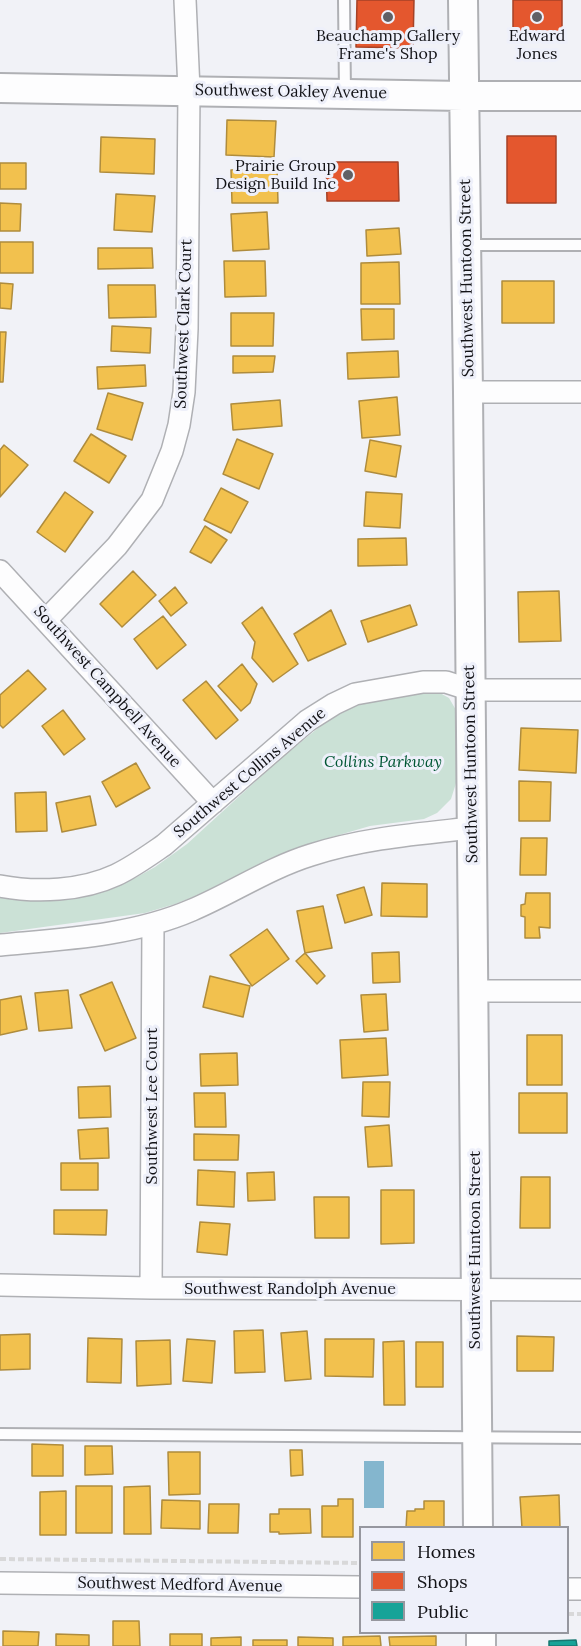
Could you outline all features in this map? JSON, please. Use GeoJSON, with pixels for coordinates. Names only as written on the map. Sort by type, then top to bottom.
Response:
{"type":"FeatureCollection","features":[{"type":"Feature","properties":{"kind":"main road","name":"Southwest Huntoon Street"},"geometry":{"type":"LineString","coordinates":[[463,0],[478,1526]]}},
{"type":"Feature","properties":{"kind":"main road","name":"Southwest Oakley Avenue"},"geometry":{"type":"LineString","coordinates":[[0,88],[581,96]]}},
{"type":"Feature","properties":{"kind":"street","name":"Southwest Clark Court"},"geometry":{"type":"LineString","coordinates":[[46,620],[117,546],[152,500],[172,451],[179,425],[184,392],[187,329],[189,90],[185,0]]}},
{"type":"Feature","properties":{"kind":"street"},"geometry":{"type":"LineString","coordinates":[[468,392],[581,392]]}},
{"type":"Feature","properties":{"kind":"street","name":"Southwest Campbell Avenue"},"geometry":{"type":"LineString","coordinates":[[0,572],[213,803]]}},
{"type":"Feature","properties":{"kind":"street","name":"Southwest Collins Avenue"},"geometry":{"type":"LineString","coordinates":[[0,886],[22,890],[56,890],[85,885],[113,876],[139,863],[164,845],[307,721],[355,694],[423,682],[446,682],[471,690],[581,690]]}},
{"type":"Feature","properties":{"kind":"street"},"geometry":{"type":"LineString","coordinates":[[0,945],[105,934],[153,924],[190,911],[287,864],[311,855],[354,843],[394,836],[472,828]]}},
{"type":"Feature","properties":{"kind":"street","name":"Southwest Lee Court"},"geometry":{"type":"LineString","coordinates":[[151,1288],[153,924]]}},
{"type":"Feature","properties":{"kind":"street"},"geometry":{"type":"LineString","coordinates":[[473,991],[581,991]]}},
{"type":"Feature","properties":{"kind":"street","name":"Southwest Randolph Avenue"},"geometry":{"type":"LineString","coordinates":[[0,1285],[581,1290]]}},
{"type":"Feature","properties":{"kind":"street","name":"Southwest Medford Avenue"},"geometry":{"type":"LineString","coordinates":[[0,1583],[359,1587]]}},
{"type":"Feature","properties":{"kind":"lane"},"geometry":{"type":"LineString","coordinates":[[344,0],[345,93]]}},
{"type":"Feature","properties":{"kind":"lane"},"geometry":{"type":"LineString","coordinates":[[466,245],[581,245]]}},
{"type":"Feature","properties":{"kind":"lane"},"geometry":{"type":"LineString","coordinates":[[0,1434],[581,1438]]}},
{"type":"Feature","properties":{"kind":"path"},"geometry":{"type":"LineString","coordinates":[[0,1559],[359,1563]]}},
{"type":"Feature","properties":{"kind":"green space","name":"Collins Parkway"},"geometry":{"type":"Polygon","coordinates":[[[425,693],[440,693],[449,698],[456,710],[457,780],[451,799],[437,813],[424,819],[370,826],[315,842],[265,862],[198,895],[145,913],[0,933],[0,897],[46,901],[69,899],[137,877],[187,844],[280,759],[346,708],[425,693]]]}},
{"type":"Feature","properties":{"kind":"water"},"geometry":{"type":"Polygon","coordinates":[[[364,1461],[384,1461],[384,1508],[364,1508],[364,1461]]]}},
{"type":"Feature","properties":{"kind":"building: Homes"},"geometry":{"type":"Polygon","coordinates":[[[227,120],[276,121],[274,157],[226,155],[227,120]]]}},
{"type":"Feature","properties":{"kind":"building: Homes"},"geometry":{"type":"Polygon","coordinates":[[[101,137],[155,139],[154,174],[100,172],[101,137]]]}},
{"type":"Feature","properties":{"kind":"building: Homes"},"geometry":{"type":"Polygon","coordinates":[[[0,163],[26,163],[26,189],[0,189],[0,163]]]}},
{"type":"Feature","properties":{"kind":"building: Homes"},"geometry":{"type":"Polygon","coordinates":[[[277,169],[278,203],[232,203],[231,170],[277,169]]]}},
{"type":"Feature","properties":{"kind":"building: Homes"},"geometry":{"type":"Polygon","coordinates":[[[116,194],[155,196],[152,232],[114,230],[116,194]]]}},
{"type":"Feature","properties":{"kind":"building: Homes"},"geometry":{"type":"Polygon","coordinates":[[[0,203],[21,204],[20,231],[0,231],[0,203]]]}},
{"type":"Feature","properties":{"kind":"building: Homes"},"geometry":{"type":"Polygon","coordinates":[[[267,212],[269,249],[233,251],[231,214],[267,212]]]}},
{"type":"Feature","properties":{"kind":"building: Homes"},"geometry":{"type":"Polygon","coordinates":[[[399,228],[401,254],[367,256],[366,230],[399,228]]]}},
{"type":"Feature","properties":{"kind":"building: Homes"},"geometry":{"type":"Polygon","coordinates":[[[0,242],[33,242],[33,273],[0,273],[0,242]]]}},
{"type":"Feature","properties":{"kind":"building: Homes"},"geometry":{"type":"Polygon","coordinates":[[[98,248],[152,248],[153,268],[98,269],[98,248]]]}},
{"type":"Feature","properties":{"kind":"building: Homes"},"geometry":{"type":"Polygon","coordinates":[[[224,261],[265,261],[266,296],[225,297],[224,261]]]}},
{"type":"Feature","properties":{"kind":"building: Homes"},"geometry":{"type":"Polygon","coordinates":[[[399,262],[400,304],[361,304],[361,263],[399,262]]]}},
{"type":"Feature","properties":{"kind":"building: Homes"},"geometry":{"type":"Polygon","coordinates":[[[502,281],[554,281],[554,323],[502,323],[502,281]]]}},
{"type":"Feature","properties":{"kind":"building: Homes"},"geometry":{"type":"Polygon","coordinates":[[[0,283],[13,284],[11,309],[0,308],[0,283]]]}},
{"type":"Feature","properties":{"kind":"building: Homes"},"geometry":{"type":"Polygon","coordinates":[[[108,285],[155,285],[156,317],[109,318],[108,285]]]}},
{"type":"Feature","properties":{"kind":"building: Homes"},"geometry":{"type":"Polygon","coordinates":[[[361,309],[394,309],[394,339],[362,340],[361,309]]]}},
{"type":"Feature","properties":{"kind":"building: Homes"},"geometry":{"type":"Polygon","coordinates":[[[231,313],[274,313],[273,346],[231,346],[231,313]]]}},
{"type":"Feature","properties":{"kind":"building: Homes"},"geometry":{"type":"Polygon","coordinates":[[[112,326],[151,328],[150,353],[111,351],[112,326]]]}},
{"type":"Feature","properties":{"kind":"building: Homes"},"geometry":{"type":"Polygon","coordinates":[[[0,332],[6,332],[3,382],[0,382],[0,332]]]}},
{"type":"Feature","properties":{"kind":"building: Homes"},"geometry":{"type":"Polygon","coordinates":[[[398,351],[399,377],[348,379],[347,353],[398,351]]]}},
{"type":"Feature","properties":{"kind":"building: Homes"},"geometry":{"type":"Polygon","coordinates":[[[233,356],[275,356],[273,372],[233,373],[233,356]]]}},
{"type":"Feature","properties":{"kind":"building: Homes"},"geometry":{"type":"Polygon","coordinates":[[[145,365],[146,386],[98,389],[97,367],[145,365]]]}},
{"type":"Feature","properties":{"kind":"building: Homes"},"geometry":{"type":"Polygon","coordinates":[[[108,393],[143,403],[132,440],[97,429],[108,393]]]}},
{"type":"Feature","properties":{"kind":"building: Homes"},"geometry":{"type":"Polygon","coordinates":[[[397,397],[400,435],[362,438],[359,401],[397,397]]]}},
{"type":"Feature","properties":{"kind":"building: Homes"},"geometry":{"type":"Polygon","coordinates":[[[280,400],[282,426],[233,430],[231,404],[280,400]]]}},
{"type":"Feature","properties":{"kind":"building: Homes"},"geometry":{"type":"Polygon","coordinates":[[[91,434],[126,456],[109,483],[74,461],[91,434]]]}},
{"type":"Feature","properties":{"kind":"building: Homes"},"geometry":{"type":"Polygon","coordinates":[[[237,439],[273,454],[259,489],[223,474],[237,439]]]}},
{"type":"Feature","properties":{"kind":"building: Homes"},"geometry":{"type":"Polygon","coordinates":[[[370,440],[401,446],[396,477],[365,471],[370,440]]]}},
{"type":"Feature","properties":{"kind":"building: Homes"},"geometry":{"type":"Polygon","coordinates":[[[4,445],[28,465],[0,497],[0,450],[4,445]]]}},
{"type":"Feature","properties":{"kind":"building: Homes"},"geometry":{"type":"Polygon","coordinates":[[[221,488],[248,502],[231,533],[204,520],[221,488]]]}},
{"type":"Feature","properties":{"kind":"building: Homes"},"geometry":{"type":"Polygon","coordinates":[[[65,492],[93,512],[65,552],[37,532],[65,492]]]}},
{"type":"Feature","properties":{"kind":"building: Homes"},"geometry":{"type":"Polygon","coordinates":[[[366,492],[402,494],[400,528],[364,526],[366,492]]]}},
{"type":"Feature","properties":{"kind":"building: Homes"},"geometry":{"type":"Polygon","coordinates":[[[205,526],[227,540],[211,563],[190,552],[205,526]]]}},
{"type":"Feature","properties":{"kind":"building: Homes"},"geometry":{"type":"Polygon","coordinates":[[[406,538],[407,565],[358,566],[358,539],[406,538]]]}},
{"type":"Feature","properties":{"kind":"building: Homes"},"geometry":{"type":"Polygon","coordinates":[[[133,571],[156,595],[122,627],[100,604],[133,571]]]}},
{"type":"Feature","properties":{"kind":"building: Homes"},"geometry":{"type":"Polygon","coordinates":[[[175,587],[187,603],[171,616],[159,601],[175,587]]]}},
{"type":"Feature","properties":{"kind":"building: Homes"},"geometry":{"type":"Polygon","coordinates":[[[559,591],[561,641],[519,642],[518,592],[559,591]]]}},
{"type":"Feature","properties":{"kind":"building: Homes"},"geometry":{"type":"Polygon","coordinates":[[[410,605],[417,625],[368,642],[361,621],[410,605]]]}},
{"type":"Feature","properties":{"kind":"building: Homes"},"geometry":{"type":"Polygon","coordinates":[[[262,607],[298,664],[273,682],[252,658],[255,642],[242,623],[262,607]]]}},
{"type":"Feature","properties":{"kind":"building: Homes"},"geometry":{"type":"Polygon","coordinates":[[[331,610],[346,644],[308,661],[294,634],[331,610]]]}},
{"type":"Feature","properties":{"kind":"building: Homes"},"geometry":{"type":"Polygon","coordinates":[[[163,616],[186,645],[157,669],[134,639],[163,616]]]}},
{"type":"Feature","properties":{"kind":"building: Homes"},"geometry":{"type":"Polygon","coordinates":[[[242,664],[257,684],[250,703],[241,711],[218,686],[242,664]]]}},
{"type":"Feature","properties":{"kind":"building: Homes"},"geometry":{"type":"Polygon","coordinates":[[[28,670],[46,689],[3,728],[0,725],[0,695],[28,670]]]}},
{"type":"Feature","properties":{"kind":"building: Homes"},"geometry":{"type":"Polygon","coordinates":[[[206,681],[238,720],[216,739],[183,700],[206,681]]]}},
{"type":"Feature","properties":{"kind":"building: Homes"},"geometry":{"type":"Polygon","coordinates":[[[63,710],[85,739],[64,755],[42,726],[63,710]]]}},
{"type":"Feature","properties":{"kind":"building: Homes"},"geometry":{"type":"Polygon","coordinates":[[[521,728],[578,730],[576,773],[519,770],[521,728]]]}},
{"type":"Feature","properties":{"kind":"building: Homes"},"geometry":{"type":"Polygon","coordinates":[[[136,763],[150,788],[116,807],[102,782],[136,763]]]}},
{"type":"Feature","properties":{"kind":"building: Homes"},"geometry":{"type":"Polygon","coordinates":[[[519,781],[551,782],[550,821],[519,821],[519,781]]]}},
{"type":"Feature","properties":{"kind":"building: Homes"},"geometry":{"type":"Polygon","coordinates":[[[46,792],[47,831],[16,832],[15,793],[46,792]]]}},
{"type":"Feature","properties":{"kind":"building: Homes"},"geometry":{"type":"Polygon","coordinates":[[[90,796],[96,825],[62,832],[56,803],[90,796]]]}},
{"type":"Feature","properties":{"kind":"building: Homes"},"geometry":{"type":"Polygon","coordinates":[[[521,838],[547,838],[546,875],[520,875],[521,838]]]}},
{"type":"Feature","properties":{"kind":"building: Homes"},"geometry":{"type":"Polygon","coordinates":[[[382,883],[427,884],[427,917],[381,916],[382,883]]]}},
{"type":"Feature","properties":{"kind":"building: Homes"},"geometry":{"type":"Polygon","coordinates":[[[364,887],[372,915],[345,923],[337,895],[364,887]]]}},
{"type":"Feature","properties":{"kind":"building: Homes"},"geometry":{"type":"Polygon","coordinates":[[[526,893],[550,893],[550,928],[539,927],[540,938],[525,938],[525,917],[521,916],[521,905],[525,904],[526,893]]]}},
{"type":"Feature","properties":{"kind":"building: Homes"},"geometry":{"type":"Polygon","coordinates":[[[323,906],[332,948],[305,953],[297,911],[323,906]]]}},
{"type":"Feature","properties":{"kind":"building: Homes"},"geometry":{"type":"Polygon","coordinates":[[[267,929],[289,959],[252,986],[230,955],[267,929]]]}},
{"type":"Feature","properties":{"kind":"building: Homes"},"geometry":{"type":"Polygon","coordinates":[[[399,952],[400,982],[373,983],[372,953],[399,952]]]}},
{"type":"Feature","properties":{"kind":"building: Homes"},"geometry":{"type":"Polygon","coordinates":[[[305,953],[325,976],[317,984],[296,961],[305,953]]]}},
{"type":"Feature","properties":{"kind":"building: Homes"},"geometry":{"type":"Polygon","coordinates":[[[210,976],[250,986],[243,1017],[203,1007],[210,976]]]}},
{"type":"Feature","properties":{"kind":"building: Homes"},"geometry":{"type":"Polygon","coordinates":[[[112,982],[136,1038],[105,1051],[80,995],[112,982]]]}},
{"type":"Feature","properties":{"kind":"building: Homes"},"geometry":{"type":"Polygon","coordinates":[[[68,990],[72,1028],[39,1031],[35,993],[68,990]]]}},
{"type":"Feature","properties":{"kind":"building: Homes"},"geometry":{"type":"Polygon","coordinates":[[[386,994],[388,1030],[364,1032],[361,995],[386,994]]]}},
{"type":"Feature","properties":{"kind":"building: Homes"},"geometry":{"type":"Polygon","coordinates":[[[21,996],[27,1029],[0,1035],[0,1000],[21,996]]]}},
{"type":"Feature","properties":{"kind":"building: Homes"},"geometry":{"type":"Polygon","coordinates":[[[527,1035],[562,1035],[562,1085],[527,1085],[527,1035]]]}},
{"type":"Feature","properties":{"kind":"building: Homes"},"geometry":{"type":"Polygon","coordinates":[[[386,1038],[388,1075],[342,1078],[340,1040],[386,1038]]]}},
{"type":"Feature","properties":{"kind":"building: Homes"},"geometry":{"type":"Polygon","coordinates":[[[237,1053],[238,1085],[201,1086],[200,1054],[237,1053]]]}},
{"type":"Feature","properties":{"kind":"building: Homes"},"geometry":{"type":"Polygon","coordinates":[[[363,1082],[390,1082],[389,1117],[362,1116],[363,1082]]]}},
{"type":"Feature","properties":{"kind":"building: Homes"},"geometry":{"type":"Polygon","coordinates":[[[110,1086],[111,1117],[79,1118],[78,1087],[110,1086]]]}},
{"type":"Feature","properties":{"kind":"building: Homes"},"geometry":{"type":"Polygon","coordinates":[[[194,1093],[225,1093],[226,1127],[195,1127],[194,1093]]]}},
{"type":"Feature","properties":{"kind":"building: Homes"},"geometry":{"type":"Polygon","coordinates":[[[519,1093],[567,1093],[567,1133],[519,1133],[519,1093]]]}},
{"type":"Feature","properties":{"kind":"building: Homes"},"geometry":{"type":"Polygon","coordinates":[[[389,1125],[392,1166],[368,1167],[365,1127],[389,1125]]]}},
{"type":"Feature","properties":{"kind":"building: Homes"},"geometry":{"type":"Polygon","coordinates":[[[108,1128],[109,1158],[80,1159],[78,1130],[108,1128]]]}},
{"type":"Feature","properties":{"kind":"building: Homes"},"geometry":{"type":"Polygon","coordinates":[[[194,1134],[239,1135],[238,1160],[194,1160],[194,1134]]]}},
{"type":"Feature","properties":{"kind":"building: Homes"},"geometry":{"type":"Polygon","coordinates":[[[61,1163],[98,1163],[98,1190],[61,1190],[61,1163]]]}},
{"type":"Feature","properties":{"kind":"building: Homes"},"geometry":{"type":"Polygon","coordinates":[[[198,1170],[235,1172],[234,1207],[197,1205],[198,1170]]]}},
{"type":"Feature","properties":{"kind":"building: Homes"},"geometry":{"type":"Polygon","coordinates":[[[274,1172],[275,1200],[248,1201],[247,1173],[274,1172]]]}},
{"type":"Feature","properties":{"kind":"building: Homes"},"geometry":{"type":"Polygon","coordinates":[[[521,1177],[550,1177],[550,1228],[520,1228],[521,1177]]]}},
{"type":"Feature","properties":{"kind":"building: Homes"},"geometry":{"type":"Polygon","coordinates":[[[381,1190],[414,1190],[414,1243],[381,1244],[381,1190]]]}},
{"type":"Feature","properties":{"kind":"building: Homes"},"geometry":{"type":"Polygon","coordinates":[[[314,1197],[349,1197],[349,1238],[315,1238],[314,1197]]]}},
{"type":"Feature","properties":{"kind":"building: Homes"},"geometry":{"type":"Polygon","coordinates":[[[54,1210],[107,1210],[106,1235],[54,1234],[54,1210]]]}},
{"type":"Feature","properties":{"kind":"building: Homes"},"geometry":{"type":"Polygon","coordinates":[[[200,1222],[230,1224],[227,1255],[197,1252],[200,1222]]]}},
{"type":"Feature","properties":{"kind":"building: Homes"},"geometry":{"type":"Polygon","coordinates":[[[263,1330],[265,1372],[235,1373],[234,1331],[263,1330]]]}},
{"type":"Feature","properties":{"kind":"building: Homes"},"geometry":{"type":"Polygon","coordinates":[[[307,1331],[311,1379],[285,1381],[281,1333],[307,1331]]]}},
{"type":"Feature","properties":{"kind":"building: Homes"},"geometry":{"type":"Polygon","coordinates":[[[30,1334],[30,1369],[0,1370],[0,1335],[30,1334]]]}},
{"type":"Feature","properties":{"kind":"building: Homes"},"geometry":{"type":"Polygon","coordinates":[[[517,1336],[554,1337],[553,1371],[517,1371],[517,1336]]]}},
{"type":"Feature","properties":{"kind":"building: Homes"},"geometry":{"type":"Polygon","coordinates":[[[88,1338],[122,1339],[121,1383],[87,1382],[88,1338]]]}},
{"type":"Feature","properties":{"kind":"building: Homes"},"geometry":{"type":"Polygon","coordinates":[[[187,1339],[215,1341],[212,1383],[183,1381],[187,1339]]]}},
{"type":"Feature","properties":{"kind":"building: Homes"},"geometry":{"type":"Polygon","coordinates":[[[325,1339],[374,1339],[373,1377],[325,1376],[325,1339]]]}},
{"type":"Feature","properties":{"kind":"building: Homes"},"geometry":{"type":"Polygon","coordinates":[[[170,1340],[171,1384],[137,1386],[136,1341],[170,1340]]]}},
{"type":"Feature","properties":{"kind":"building: Homes"},"geometry":{"type":"Polygon","coordinates":[[[404,1341],[405,1405],[384,1405],[383,1342],[404,1341]]]}},
{"type":"Feature","properties":{"kind":"building: Homes"},"geometry":{"type":"Polygon","coordinates":[[[416,1342],[443,1342],[443,1387],[416,1387],[416,1342]]]}},
{"type":"Feature","properties":{"kind":"building: Homes"},"geometry":{"type":"Polygon","coordinates":[[[32,1444],[63,1445],[63,1476],[32,1476],[32,1444]]]}},
{"type":"Feature","properties":{"kind":"building: Homes"},"geometry":{"type":"Polygon","coordinates":[[[85,1446],[112,1446],[113,1474],[85,1475],[85,1446]]]}},
{"type":"Feature","properties":{"kind":"building: Homes"},"geometry":{"type":"Polygon","coordinates":[[[290,1450],[302,1450],[303,1475],[291,1476],[290,1450]]]}},
{"type":"Feature","properties":{"kind":"building: Homes"},"geometry":{"type":"Polygon","coordinates":[[[168,1452],[200,1452],[200,1494],[169,1495],[168,1452]]]}},
{"type":"Feature","properties":{"kind":"building: Homes"},"geometry":{"type":"Polygon","coordinates":[[[76,1486],[112,1486],[112,1533],[76,1533],[76,1486]]]}},
{"type":"Feature","properties":{"kind":"building: Homes"},"geometry":{"type":"Polygon","coordinates":[[[150,1486],[151,1534],[124,1534],[124,1487],[150,1486]]]}},
{"type":"Feature","properties":{"kind":"building: Homes"},"geometry":{"type":"Polygon","coordinates":[[[66,1491],[66,1535],[40,1535],[40,1492],[66,1491]]]}},
{"type":"Feature","properties":{"kind":"building: Homes"},"geometry":{"type":"Polygon","coordinates":[[[559,1495],[560,1526],[522,1526],[520,1497],[559,1495]]]}},
{"type":"Feature","properties":{"kind":"building: Homes"},"geometry":{"type":"Polygon","coordinates":[[[338,1499],[353,1499],[353,1537],[322,1537],[322,1506],[338,1506],[338,1499]]]}},
{"type":"Feature","properties":{"kind":"building: Homes"},"geometry":{"type":"Polygon","coordinates":[[[162,1500],[200,1501],[200,1529],[161,1528],[162,1500]]]}},
{"type":"Feature","properties":{"kind":"building: Homes"},"geometry":{"type":"Polygon","coordinates":[[[424,1501],[444,1501],[444,1526],[406,1526],[407,1511],[424,1509],[424,1501]]]}},
{"type":"Feature","properties":{"kind":"building: Homes"},"geometry":{"type":"Polygon","coordinates":[[[209,1504],[239,1504],[238,1533],[208,1533],[209,1504]]]}},
{"type":"Feature","properties":{"kind":"building: Homes"},"geometry":{"type":"Polygon","coordinates":[[[279,1509],[310,1509],[311,1533],[270,1532],[270,1514],[279,1514],[279,1509]]]}},
{"type":"Feature","properties":{"kind":"building: Homes"},"geometry":{"type":"Polygon","coordinates":[[[113,1621],[139,1621],[140,1646],[113,1646],[113,1621]]]}},
{"type":"Feature","properties":{"kind":"building: Homes"},"geometry":{"type":"Polygon","coordinates":[[[3,1631],[39,1632],[38,1646],[3,1646],[3,1631]]]}},
{"type":"Feature","properties":{"kind":"building: Homes"},"geometry":{"type":"Polygon","coordinates":[[[56,1634],[89,1635],[89,1646],[56,1646],[56,1634]]]}},
{"type":"Feature","properties":{"kind":"building: Homes"},"geometry":{"type":"Polygon","coordinates":[[[170,1634],[202,1634],[202,1646],[170,1646],[170,1634]]]}},
{"type":"Feature","properties":{"kind":"building: Homes"},"geometry":{"type":"Polygon","coordinates":[[[380,1636],[381,1646],[343,1646],[343,1637],[380,1636]]]}},
{"type":"Feature","properties":{"kind":"building: Homes"},"geometry":{"type":"Polygon","coordinates":[[[436,1636],[436,1646],[390,1646],[389,1637],[436,1636]]]}},
{"type":"Feature","properties":{"kind":"building: Homes"},"geometry":{"type":"Polygon","coordinates":[[[241,1637],[241,1646],[211,1646],[211,1638],[241,1637]]]}},
{"type":"Feature","properties":{"kind":"building: Homes"},"geometry":{"type":"Polygon","coordinates":[[[298,1637],[333,1638],[333,1646],[298,1646],[298,1637]]]}},
{"type":"Feature","properties":{"kind":"building: Homes"},"geometry":{"type":"Polygon","coordinates":[[[253,1640],[287,1640],[287,1646],[253,1646],[253,1640]]]}},
{"type":"Feature","properties":{"kind":"building: Shops"},"geometry":{"type":"Polygon","coordinates":[[[357,0],[414,0],[413,48],[356,47],[357,0]]]}},
{"type":"Feature","properties":{"kind":"building: Shops","name":"Edward Jones"},"geometry":{"type":"Polygon","coordinates":[[[513,0],[562,0],[562,34],[513,34],[513,0]]]}},
{"type":"Feature","properties":{"kind":"building: Shops"},"geometry":{"type":"Polygon","coordinates":[[[507,136],[556,136],[556,203],[507,203],[507,136]]]}},
{"type":"Feature","properties":{"kind":"building: Shops"},"geometry":{"type":"Polygon","coordinates":[[[326,162],[398,162],[399,201],[327,201],[326,162]]]}},
{"type":"Feature","properties":{"kind":"building: Public"},"geometry":{"type":"Polygon","coordinates":[[[576,1640],[577,1646],[549,1646],[549,1641],[576,1640]]]}},
{"type":"Feature","properties":{"kind":"place","name":"Beauchamp Gallery Frame's Shop"},"geometry":{"type":"Point","coordinates":[388,17]}},
{"type":"Feature","properties":{"kind":"place","name":"Edward Jones"},"geometry":{"type":"Point","coordinates":[537,17]}},
{"type":"Feature","properties":{"kind":"place","name":"Prairie Group Design Build Inc"},"geometry":{"type":"Point","coordinates":[348,175]}}]}
